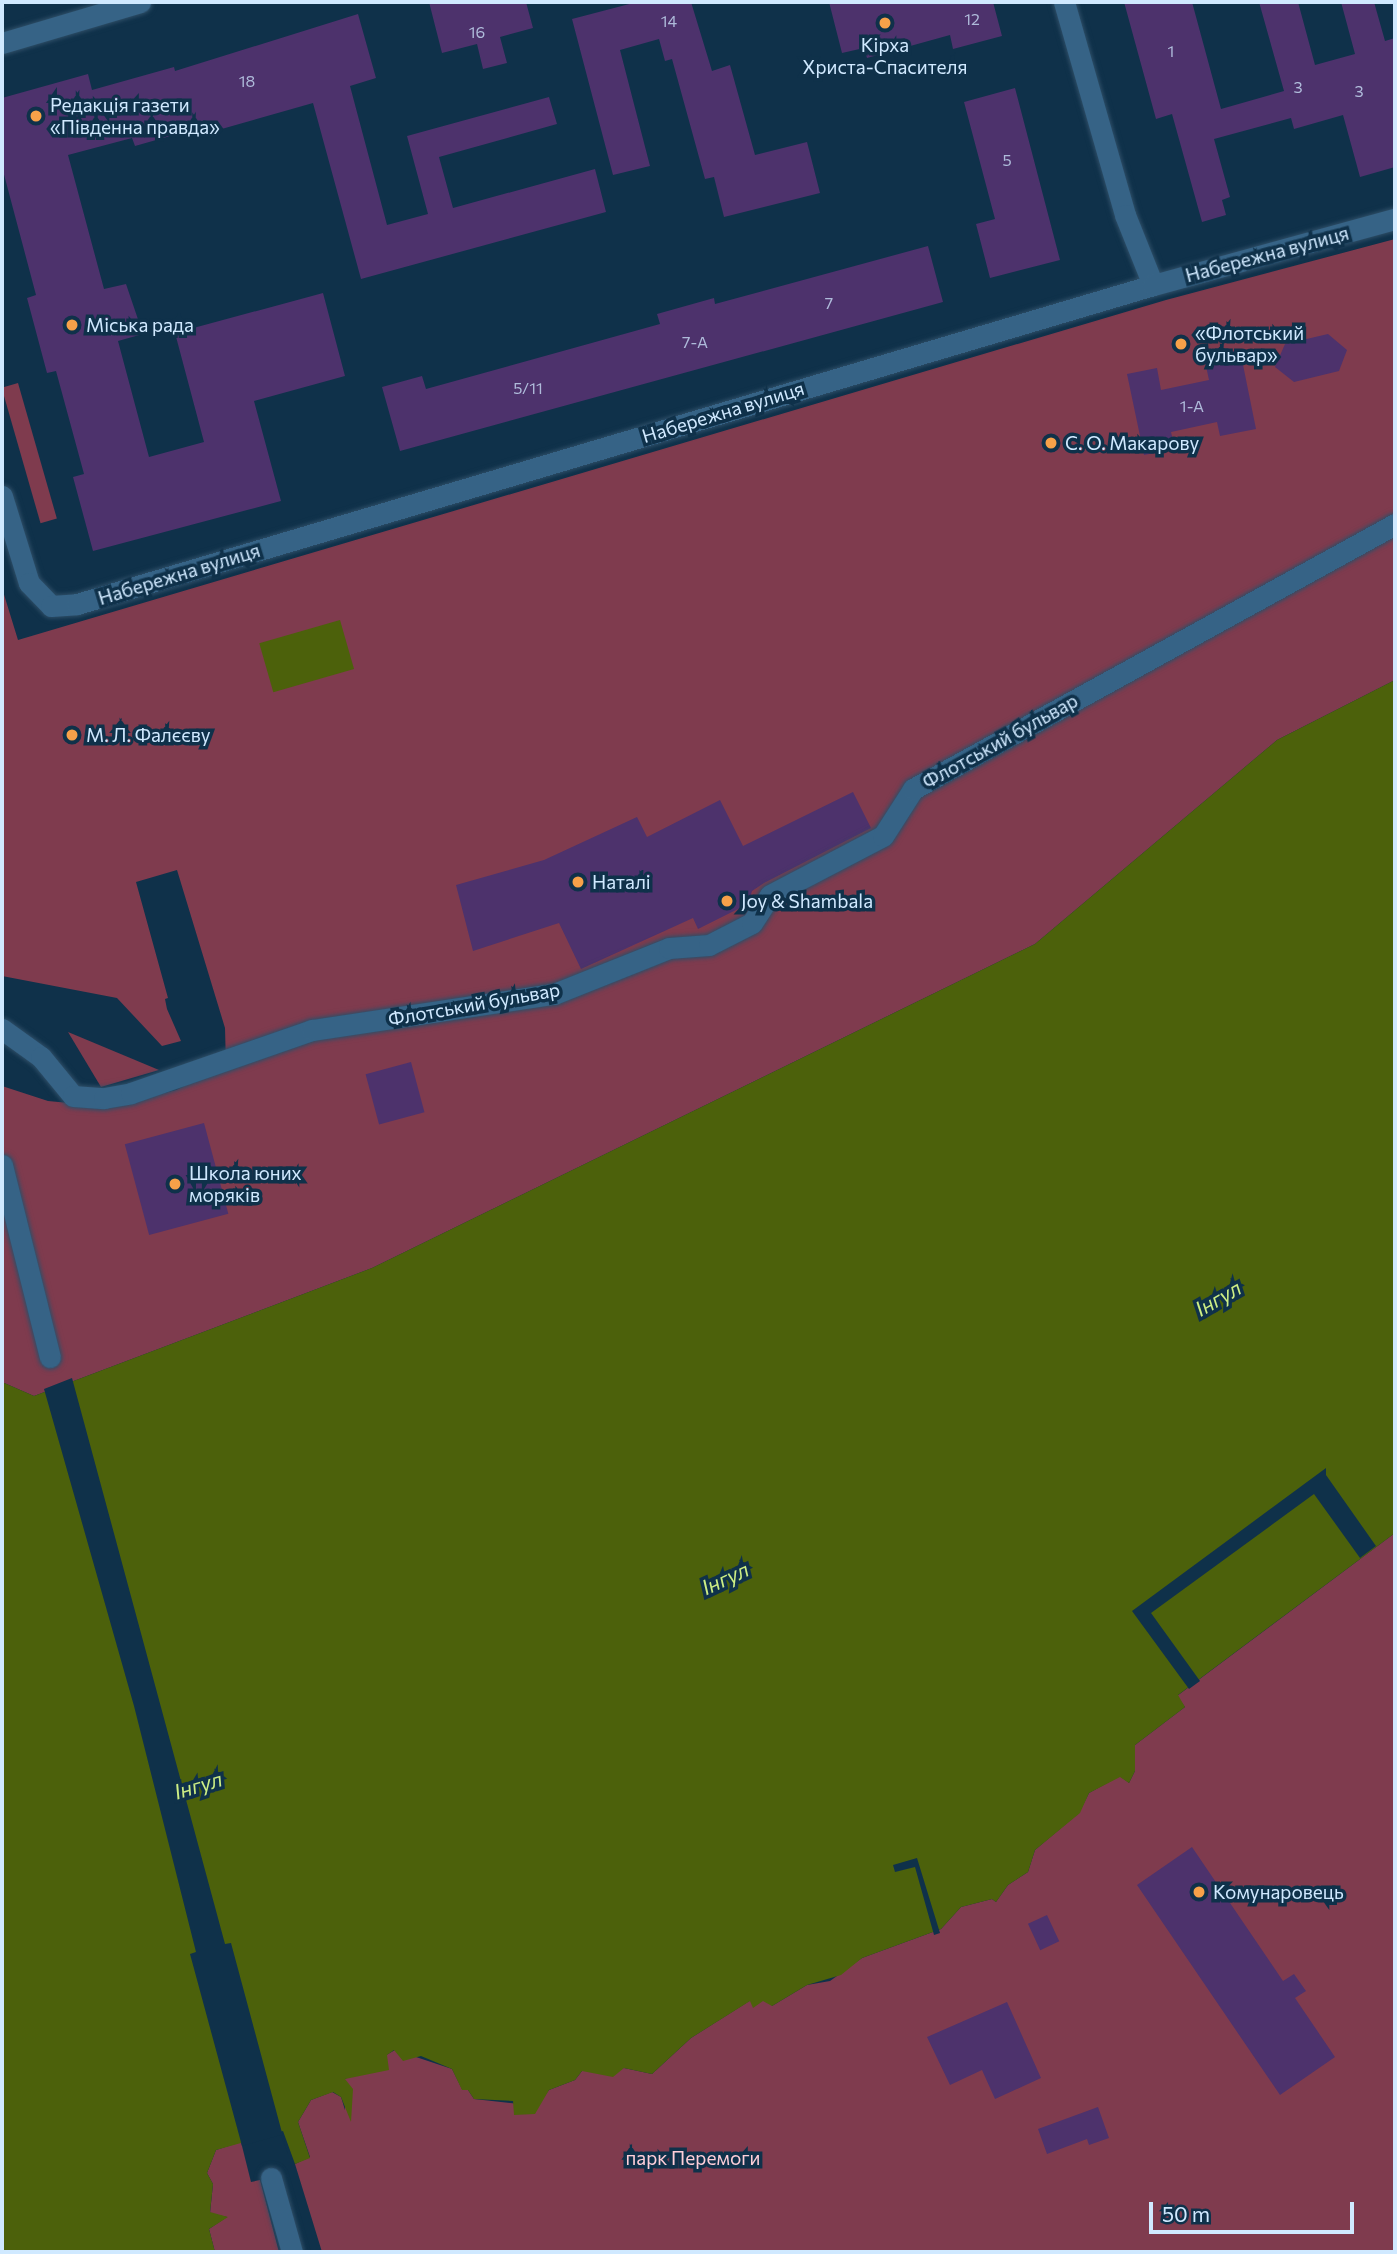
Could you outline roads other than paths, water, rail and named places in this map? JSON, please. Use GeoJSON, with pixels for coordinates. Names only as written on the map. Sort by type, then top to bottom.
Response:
{"type":"FeatureCollection","features":[{"type":"Feature","properties":{"kind":"street"},"geometry":{"type":"LineString","coordinates":[[2,43],[139,2]]}},
{"type":"Feature","properties":{"kind":"street"},"geometry":{"type":"LineString","coordinates":[[1064,2],[1125,215],[1153,285]]}},
{"type":"Feature","properties":{"kind":"street","name":"Набережна вулиця"},"geometry":{"type":"LineString","coordinates":[[2,496],[29,583],[51,606],[76,604],[1153,285],[1395,219]]}},
{"type":"Feature","properties":{"kind":"street","name":"Флотський бульвар"},"geometry":{"type":"LineString","coordinates":[[2,1029],[41,1057],[73,1096],[104,1098],[131,1094],[313,1030],[555,994],[669,948],[709,945],[752,923],[770,895],[883,835],[914,789],[1395,524]]}},
{"type":"Feature","properties":{"kind":"street"},"geometry":{"type":"LineString","coordinates":[[2,1165],[50,1357]]}},
{"type":"Feature","properties":{"kind":"street"},"geometry":{"type":"LineString","coordinates":[[271,2178],[292,2252]]}},
{"type":"Feature","properties":{"kind":"water"},"geometry":{"type":"Polygon","coordinates":[[[340,620],[354,669],[273,692],[259,643],[340,620]]]}},
{"type":"Feature","properties":{"kind":"water","name":"Інгул"},"geometry":{"type":"Polygon","coordinates":[[[1395,680],[1395,1533],[1178,1695],[1185,1707],[1135,1745],[1135,1771],[1129,1783],[1120,1777],[1089,1793],[1080,1813],[1035,1850],[1028,1872],[1008,1885],[996,1902],[992,1899],[961,1907],[941,1929],[862,1958],[841,1975],[807,1985],[772,2006],[763,2001],[753,2008],[750,2001],[691,2038],[652,2074],[624,2068],[613,2077],[582,2071],[575,2080],[549,2090],[535,2114],[514,2115],[513,2101],[474,2099],[468,2090],[462,2090],[452,2069],[421,2056],[403,2061],[394,2050],[387,2055],[389,2070],[345,2079],[353,2089],[351,2122],[341,2097],[333,2092],[311,2100],[298,2122],[310,2158],[295,2164],[283,2131],[216,2150],[207,2173],[213,2184],[210,2212],[228,2217],[209,2229],[215,2252],[2,2252],[2,1382],[34,1396],[372,1268],[1035,944],[1277,740],[1395,680]]]}},
{"type":"Feature","properties":{"kind":"place","name":"Кірха Христа-Спасителя"},"geometry":{"type":"Point","coordinates":[885,23]}},
{"type":"Feature","properties":{"kind":"place","name":"Редакція газети «Південна правда»"},"geometry":{"type":"Point","coordinates":[36,116]}},
{"type":"Feature","properties":{"kind":"place","name":"Міська рада"},"geometry":{"type":"Point","coordinates":[72,325]}},
{"type":"Feature","properties":{"kind":"place","name":"«Флотський бульвар»"},"geometry":{"type":"Point","coordinates":[1181,344]}},
{"type":"Feature","properties":{"kind":"place","name":"С. О. Макарову"},"geometry":{"type":"Point","coordinates":[1051,443]}},
{"type":"Feature","properties":{"kind":"place","name":"М. Л. Фалєєву"},"geometry":{"type":"Point","coordinates":[72,735]}},
{"type":"Feature","properties":{"kind":"place","name":"Наталі"},"geometry":{"type":"Point","coordinates":[578,882]}},
{"type":"Feature","properties":{"kind":"place","name":"Joy & Shambala"},"geometry":{"type":"Point","coordinates":[727,901]}},
{"type":"Feature","properties":{"kind":"place","name":"Школа юних моряків"},"geometry":{"type":"Point","coordinates":[175,1184]}},
{"type":"Feature","properties":{"kind":"place","name":"Комунаровець"},"geometry":{"type":"Point","coordinates":[1199,1892]}},
{"type":"Feature","properties":{"kind":"park label","name":"парк Перемоги"},"geometry":{"type":"Point","coordinates":[693,2158]}}]}
